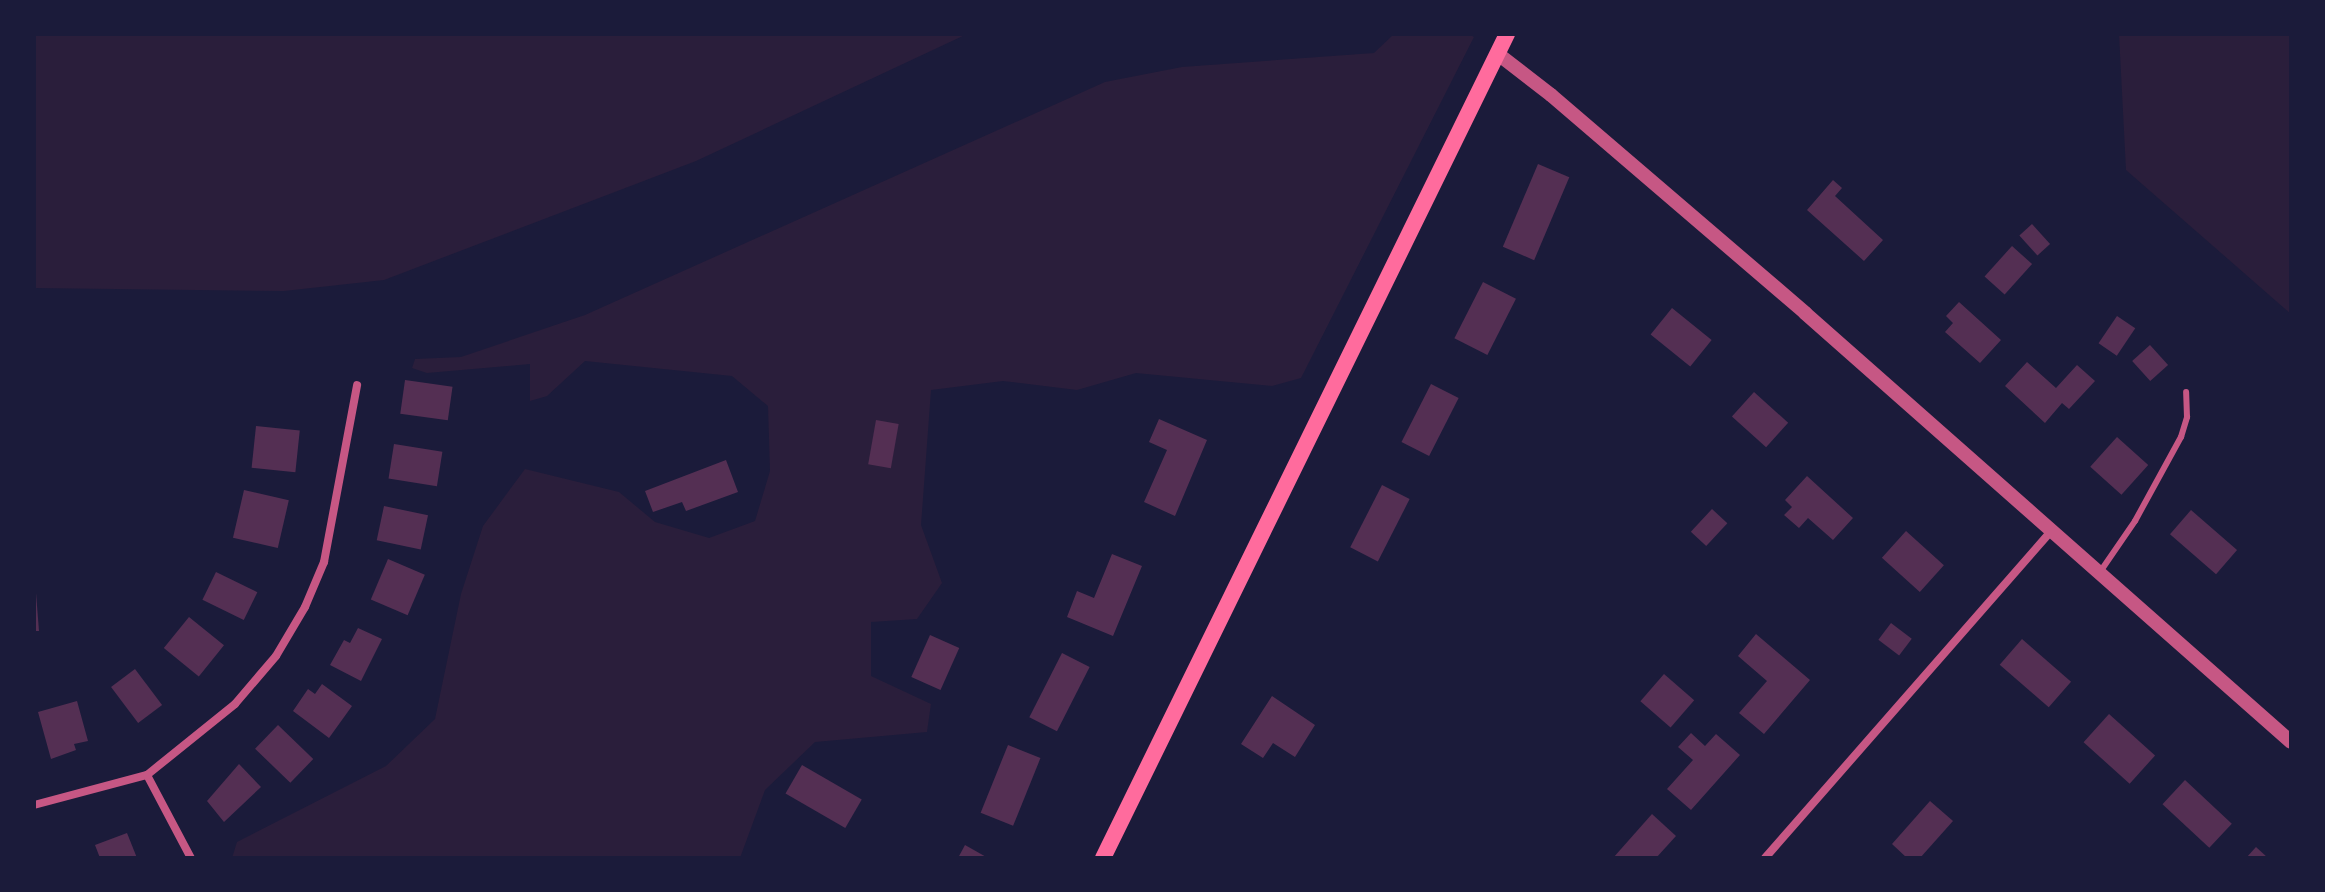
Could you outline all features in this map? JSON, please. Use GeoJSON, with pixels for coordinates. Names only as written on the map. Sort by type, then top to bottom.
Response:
{"type":"FeatureCollection","features":[{"type":"Feature","properties":{"kind":"main road"},"geometry":{"type":"LineString","coordinates":[[1103,858],[1507,34]]}},
{"type":"Feature","properties":{"kind":"street"},"geometry":{"type":"LineString","coordinates":[[1498,54],[1551,95],[2291,742]]}},
{"type":"Feature","properties":{"kind":"street"},"geometry":{"type":"LineString","coordinates":[[34,805],[147,775],[235,704],[276,656],[305,607],[324,562],[357,385]]}},
{"type":"Feature","properties":{"kind":"street"},"geometry":{"type":"LineString","coordinates":[[1765,858],[2052,530]]}},
{"type":"Feature","properties":{"kind":"street"},"geometry":{"type":"LineString","coordinates":[[147,775],[191,858]]}},
{"type":"Feature","properties":{"kind":"lane"},"geometry":{"type":"LineString","coordinates":[[2100,572],[2135,521],[2181,437],[2187,417],[2186,392]]}},
{"type":"Feature","properties":{"kind":"shaded area"},"geometry":{"type":"Polygon","coordinates":[[[34,34],[967,34],[696,161],[384,280],[284,291],[34,288],[34,34]]]}},
{"type":"Feature","properties":{"kind":"shaded area"},"geometry":{"type":"Polygon","coordinates":[[[1394,34],[1469,34],[1474,37],[1301,378],[1272,386],[1136,373],[1077,390],[1003,381],[931,390],[921,525],[942,583],[917,619],[871,622],[871,676],[931,704],[927,732],[815,742],[765,790],[740,858],[232,858],[237,842],[386,766],[435,719],[461,594],[483,526],[525,469],[619,492],[655,522],[709,538],[755,521],[770,471],[768,406],[732,376],[585,361],[547,396],[530,401],[530,364],[427,373],[412,368],[415,359],[461,357],[585,315],[1105,82],[1182,67],[1374,53],[1394,34]]]}},
{"type":"Feature","properties":{"kind":"shaded area"},"geometry":{"type":"Polygon","coordinates":[[[2119,34],[2291,34],[2291,314],[2126,170],[2119,34]]]}},
{"type":"Feature","properties":{"kind":"building"},"geometry":{"type":"Polygon","coordinates":[[[1538,164],[1569,177],[1534,260],[1503,247],[1538,164]]]}},
{"type":"Feature","properties":{"kind":"building"},"geometry":{"type":"Polygon","coordinates":[[[1833,180],[1842,188],[1835,196],[1883,240],[1864,261],[1807,210],[1833,180]]]}},
{"type":"Feature","properties":{"kind":"building"},"geometry":{"type":"Polygon","coordinates":[[[2032,224],[2050,244],[2037,255],[2019,235],[2032,224]]]}},
{"type":"Feature","properties":{"kind":"building"},"geometry":{"type":"Polygon","coordinates":[[[2012,246],[2032,264],[2005,295],[1985,276],[2012,246]]]}},
{"type":"Feature","properties":{"kind":"building"},"geometry":{"type":"Polygon","coordinates":[[[1483,282],[1516,299],[1487,355],[1454,338],[1483,282]]]}},
{"type":"Feature","properties":{"kind":"building"},"geometry":{"type":"Polygon","coordinates":[[[1959,302],[2001,340],[1980,363],[1945,332],[1953,323],[1946,316],[1959,302]]]}},
{"type":"Feature","properties":{"kind":"building"},"geometry":{"type":"Polygon","coordinates":[[[1672,308],[1712,340],[1690,367],[1651,334],[1672,308]]]}},
{"type":"Feature","properties":{"kind":"building"},"geometry":{"type":"Polygon","coordinates":[[[2117,316],[2135,328],[2117,356],[2099,343],[2117,316]]]}},
{"type":"Feature","properties":{"kind":"building"},"geometry":{"type":"Polygon","coordinates":[[[2150,345],[2168,365],[2150,381],[2132,361],[2150,345]]]}},
{"type":"Feature","properties":{"kind":"building"},"geometry":{"type":"Polygon","coordinates":[[[2027,362],[2056,388],[2077,365],[2095,381],[2069,409],[2062,403],[2045,423],[2005,386],[2027,362]]]}},
{"type":"Feature","properties":{"kind":"building"},"geometry":{"type":"Polygon","coordinates":[[[405,380],[453,387],[448,420],[400,414],[405,380]]]}},
{"type":"Feature","properties":{"kind":"building"},"geometry":{"type":"Polygon","coordinates":[[[1431,384],[1459,398],[1429,456],[1401,442],[1431,384]]]}},
{"type":"Feature","properties":{"kind":"building"},"geometry":{"type":"Polygon","coordinates":[[[1754,392],[1788,423],[1766,447],[1732,417],[1754,392]]]}},
{"type":"Feature","properties":{"kind":"building"},"geometry":{"type":"Polygon","coordinates":[[[1159,419],[1207,440],[1175,516],[1144,502],[1167,450],[1149,442],[1159,419]]]}},
{"type":"Feature","properties":{"kind":"building"},"geometry":{"type":"Polygon","coordinates":[[[876,420],[899,424],[891,468],[868,464],[876,420]]]}},
{"type":"Feature","properties":{"kind":"building"},"geometry":{"type":"Polygon","coordinates":[[[256,426],[300,431],[295,472],[252,468],[256,426]]]}},
{"type":"Feature","properties":{"kind":"building"},"geometry":{"type":"Polygon","coordinates":[[[2117,437],[2148,465],[2121,495],[2090,467],[2117,437]]]}},
{"type":"Feature","properties":{"kind":"building"},"geometry":{"type":"Polygon","coordinates":[[[394,444],[442,452],[437,486],[389,479],[394,444]]]}},
{"type":"Feature","properties":{"kind":"building"},"geometry":{"type":"Polygon","coordinates":[[[726,460],[738,492],[686,511],[682,502],[653,512],[645,491],[726,460]]]}},
{"type":"Feature","properties":{"kind":"building"},"geometry":{"type":"Polygon","coordinates":[[[1807,476],[1853,518],[1833,540],[1808,518],[1799,528],[1784,515],[1792,507],[1785,500],[1807,476]]]}},
{"type":"Feature","properties":{"kind":"building"},"geometry":{"type":"Polygon","coordinates":[[[1382,485],[1410,499],[1378,561],[1350,547],[1382,485]]]}},
{"type":"Feature","properties":{"kind":"building"},"geometry":{"type":"Polygon","coordinates":[[[244,490],[289,500],[278,548],[233,538],[244,490]]]}},
{"type":"Feature","properties":{"kind":"building"},"geometry":{"type":"Polygon","coordinates":[[[384,506],[428,515],[421,550],[377,540],[384,506]]]}},
{"type":"Feature","properties":{"kind":"building"},"geometry":{"type":"Polygon","coordinates":[[[1712,509],[1727,523],[1706,546],[1691,532],[1712,509]]]}},
{"type":"Feature","properties":{"kind":"building"},"geometry":{"type":"Polygon","coordinates":[[[2191,510],[2237,550],[2216,574],[2170,534],[2191,510]]]}},
{"type":"Feature","properties":{"kind":"building"},"geometry":{"type":"Polygon","coordinates":[[[1906,531],[1944,565],[1920,592],[1882,558],[1906,531]]]}},
{"type":"Feature","properties":{"kind":"building"},"geometry":{"type":"Polygon","coordinates":[[[1112,554],[1142,566],[1113,636],[1067,617],[1077,591],[1094,598],[1112,554]]]}},
{"type":"Feature","properties":{"kind":"building"},"geometry":{"type":"Polygon","coordinates":[[[388,559],[425,575],[408,615],[371,600],[388,559]]]}},
{"type":"Feature","properties":{"kind":"building"},"geometry":{"type":"Polygon","coordinates":[[[216,572],[257,592],[244,620],[202,600],[216,572]]]}},
{"type":"Feature","properties":{"kind":"building"},"geometry":{"type":"Polygon","coordinates":[[[36,593],[39,631],[34,631],[36,593]]]}},
{"type":"Feature","properties":{"kind":"building"},"geometry":{"type":"Polygon","coordinates":[[[189,617],[224,645],[199,676],[164,648],[189,617]]]}},
{"type":"Feature","properties":{"kind":"building"},"geometry":{"type":"Polygon","coordinates":[[[1891,623],[1912,639],[1899,655],[1878,640],[1891,623]]]}},
{"type":"Feature","properties":{"kind":"building"},"geometry":{"type":"Polygon","coordinates":[[[358,628],[382,639],[361,681],[330,665],[344,640],[350,643],[358,628]]]}},
{"type":"Feature","properties":{"kind":"building"},"geometry":{"type":"Polygon","coordinates":[[[1756,634],[1810,680],[1764,734],[1739,713],[1767,681],[1738,656],[1756,634]]]}},
{"type":"Feature","properties":{"kind":"building"},"geometry":{"type":"Polygon","coordinates":[[[930,635],[959,648],[941,690],[911,677],[930,635]]]}},
{"type":"Feature","properties":{"kind":"building"},"geometry":{"type":"Polygon","coordinates":[[[2022,639],[2071,682],[2049,707],[2000,665],[2022,639]]]}},
{"type":"Feature","properties":{"kind":"building"},"geometry":{"type":"Polygon","coordinates":[[[1062,653],[1090,667],[1057,731],[1029,717],[1062,653]]]}},
{"type":"Feature","properties":{"kind":"building"},"geometry":{"type":"Polygon","coordinates":[[[135,669],[162,705],[138,723],[111,687],[135,669]]]}},
{"type":"Feature","properties":{"kind":"building"},"geometry":{"type":"Polygon","coordinates":[[[1664,674],[1694,700],[1671,727],[1640,701],[1664,674]]]}},
{"type":"Feature","properties":{"kind":"building"},"geometry":{"type":"Polygon","coordinates":[[[322,684],[352,706],[329,738],[293,711],[308,689],[315,694],[322,684]]]}},
{"type":"Feature","properties":{"kind":"building"},"geometry":{"type":"Polygon","coordinates":[[[1272,696],[1315,725],[1295,757],[1273,743],[1263,758],[1241,744],[1272,696]]]}},
{"type":"Feature","properties":{"kind":"building"},"geometry":{"type":"Polygon","coordinates":[[[77,701],[88,741],[74,744],[76,750],[51,759],[38,712],[77,701]]]}},
{"type":"Feature","properties":{"kind":"building"},"geometry":{"type":"Polygon","coordinates":[[[2109,714],[2155,755],[2130,784],[2084,742],[2109,714]]]}},
{"type":"Feature","properties":{"kind":"building"},"geometry":{"type":"Polygon","coordinates":[[[278,725],[313,759],[290,783],[255,749],[278,725]]]}},
{"type":"Feature","properties":{"kind":"building"},"geometry":{"type":"Polygon","coordinates":[[[1691,733],[1705,746],[1716,734],[1740,755],[1691,810],[1667,789],[1693,760],[1678,747],[1691,733]]]}},
{"type":"Feature","properties":{"kind":"building"},"geometry":{"type":"Polygon","coordinates":[[[1008,745],[1040,758],[1013,826],[981,813],[1008,745]]]}},
{"type":"Feature","properties":{"kind":"building"},"geometry":{"type":"Polygon","coordinates":[[[239,764],[261,787],[224,822],[207,801],[239,764]]]}},
{"type":"Feature","properties":{"kind":"building"},"geometry":{"type":"Polygon","coordinates":[[[802,765],[862,800],[845,828],[786,794],[802,765]]]}},
{"type":"Feature","properties":{"kind":"building"},"geometry":{"type":"Polygon","coordinates":[[[2185,780],[2232,824],[2209,848],[2162,804],[2185,780]]]}},
{"type":"Feature","properties":{"kind":"building"},"geometry":{"type":"Polygon","coordinates":[[[1930,801],[1953,821],[1920,858],[1907,858],[1892,844],[1930,801]]]}},
{"type":"Feature","properties":{"kind":"building"},"geometry":{"type":"Polygon","coordinates":[[[1652,814],[1676,836],[1656,858],[1613,858],[1652,814]]]}},
{"type":"Feature","properties":{"kind":"building"},"geometry":{"type":"Polygon","coordinates":[[[127,833],[137,858],[100,858],[95,845],[127,833]]]}},
{"type":"Feature","properties":{"kind":"building"},"geometry":{"type":"Polygon","coordinates":[[[965,845],[988,858],[958,858],[965,845]]]}},
{"type":"Feature","properties":{"kind":"building"},"geometry":{"type":"Polygon","coordinates":[[[2256,847],[2268,858],[2246,858],[2256,847]]]}}]}
